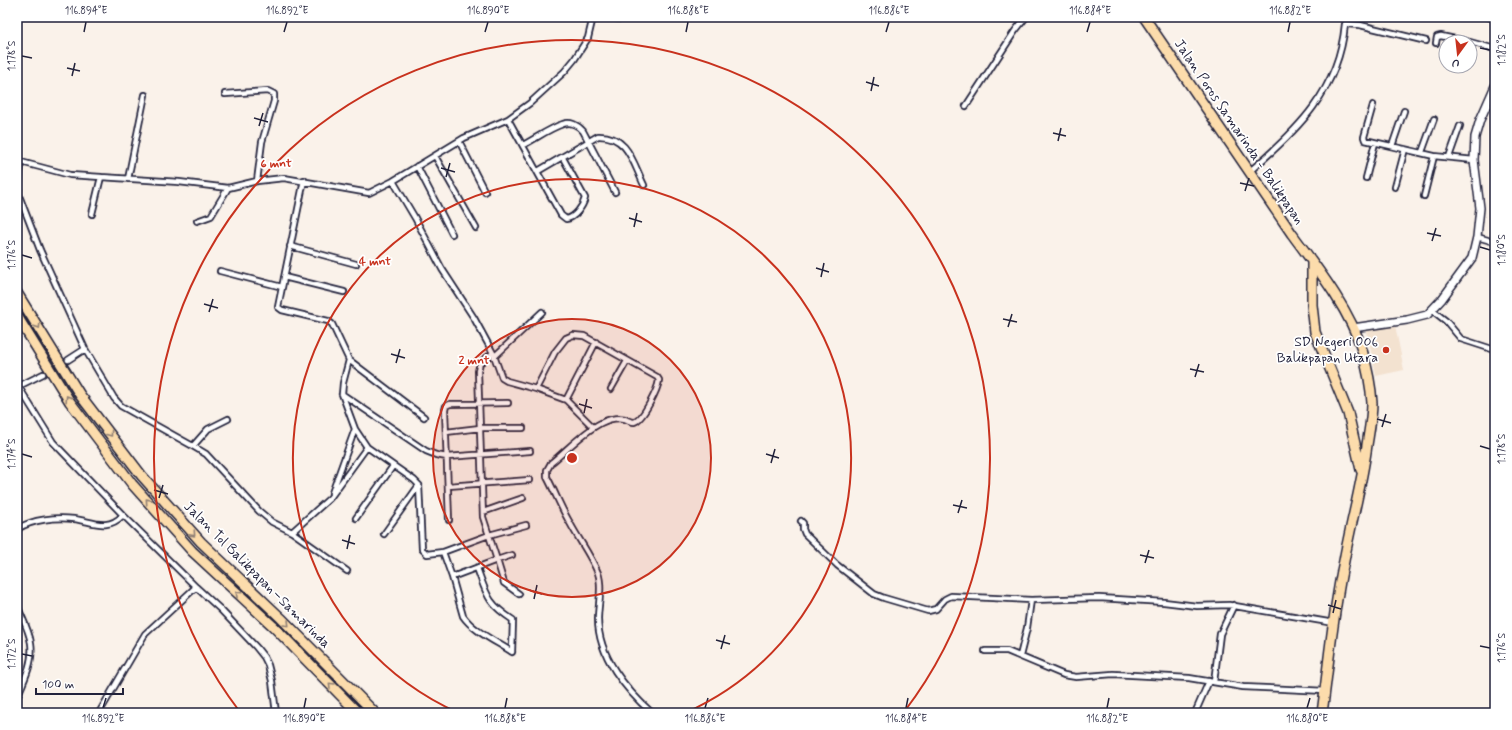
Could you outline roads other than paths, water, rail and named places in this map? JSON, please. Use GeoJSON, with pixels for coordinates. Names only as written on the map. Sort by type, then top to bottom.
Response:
{"type":"FeatureCollection","features":[{"type":"Feature","properties":{"kind":"highway","name":"Jalan Poros Samarinda - Balikpapan"},"geometry":{"type":"LineString","coordinates":[[1144,17],[1342,307],[1362,350],[1369,378],[1372,405],[1362,477],[1344,561],[1322,713]]}},
{"type":"Feature","properties":{"kind":"highway","name":"Jalan Poros Samarinda - Balikpapan"},"geometry":{"type":"LineString","coordinates":[[1312,262],[1312,305],[1315,332],[1348,413],[1362,477]]}},
{"type":"Feature","properties":{"kind":"highway","name":"Jalan Tol Balikpapan–Samarinda"},"geometry":{"type":"LineString","coordinates":[[17,293],[80,395],[142,476],[201,542],[281,618],[375,713]]}},
{"type":"Feature","properties":{"kind":"highway","name":"Jalan Tol Balikpapan–Samarinda"},"geometry":{"type":"LineString","coordinates":[[17,316],[70,402],[132,484],[192,551],[272,626],[358,713]]}},
{"type":"Feature","properties":{"kind":"street"},"geometry":{"type":"LineString","coordinates":[[17,157],[21,162],[70,175],[128,180],[179,182],[228,188],[257,181],[284,178],[304,180],[365,193],[372,192],[459,141],[508,119],[530,103],[564,72],[586,42],[591,30],[593,17]]}},
{"type":"Feature","properties":{"kind":"street"},"geometry":{"type":"LineString","coordinates":[[604,17],[624,19]]}},
{"type":"Feature","properties":{"kind":"street"},"geometry":{"type":"LineString","coordinates":[[966,106],[1015,30],[1026,17]]}},
{"type":"Feature","properties":{"kind":"street"},"geometry":{"type":"LineString","coordinates":[[1489,17],[1495,19]]}},
{"type":"Feature","properties":{"kind":"street"},"geometry":{"type":"LineString","coordinates":[[1250,171],[1272,152],[1304,118],[1323,94],[1333,74],[1340,52],[1345,24],[1360,25],[1426,41]]}},
{"type":"Feature","properties":{"kind":"street"},"geometry":{"type":"LineString","coordinates":[[1436,43],[1438,37]]}},
{"type":"Feature","properties":{"kind":"street"},"geometry":{"type":"LineString","coordinates":[[1478,44],[1495,49]]}},
{"type":"Feature","properties":{"kind":"street"},"geometry":{"type":"LineString","coordinates":[[1353,328],[1417,318],[1427,315],[1468,265],[1472,258],[1477,237],[1480,201],[1474,160],[1476,133],[1495,86]]}},
{"type":"Feature","properties":{"kind":"street"},"geometry":{"type":"LineString","coordinates":[[225,94],[268,90],[274,94],[274,101],[262,142],[257,181]]}},
{"type":"Feature","properties":{"kind":"street"},"geometry":{"type":"LineString","coordinates":[[128,180],[145,95]]}},
{"type":"Feature","properties":{"kind":"street"},"geometry":{"type":"LineString","coordinates":[[1373,105],[1364,139],[1375,143],[1422,152],[1434,156],[1474,160]]}},
{"type":"Feature","properties":{"kind":"street"},"geometry":{"type":"LineString","coordinates":[[1392,146],[1404,111]]}},
{"type":"Feature","properties":{"kind":"street"},"geometry":{"type":"LineString","coordinates":[[508,119],[561,215],[563,218],[569,219],[579,210],[585,198],[563,158]]}},
{"type":"Feature","properties":{"kind":"street"},"geometry":{"type":"LineString","coordinates":[[1422,152],[1434,119]]}},
{"type":"Feature","properties":{"kind":"street"},"geometry":{"type":"LineString","coordinates":[[523,146],[563,124],[569,123],[579,127],[583,131],[615,192]]}},
{"type":"Feature","properties":{"kind":"street"},"geometry":{"type":"LineString","coordinates":[[1449,157],[1460,126]]}},
{"type":"Feature","properties":{"kind":"street"},"geometry":{"type":"LineString","coordinates":[[538,171],[563,158],[598,136],[604,136],[622,143],[625,146],[644,185]]}},
{"type":"Feature","properties":{"kind":"street"},"geometry":{"type":"LineString","coordinates":[[459,141],[485,192]]}},
{"type":"Feature","properties":{"kind":"street"},"geometry":{"type":"LineString","coordinates":[[1366,178],[1375,143]]}},
{"type":"Feature","properties":{"kind":"street"},"geometry":{"type":"LineString","coordinates":[[1395,187],[1405,149]]}},
{"type":"Feature","properties":{"kind":"street"},"geometry":{"type":"LineString","coordinates":[[434,156],[476,228]]}},
{"type":"Feature","properties":{"kind":"street"},"geometry":{"type":"LineString","coordinates":[[1424,196],[1434,156]]}},
{"type":"Feature","properties":{"kind":"street"},"geometry":{"type":"LineString","coordinates":[[17,200],[21,162]]}},
{"type":"Feature","properties":{"kind":"street"},"geometry":{"type":"LineString","coordinates":[[417,166],[452,234]]}},
{"type":"Feature","properties":{"kind":"street"},"geometry":{"type":"LineString","coordinates":[[92,214],[101,177]]}},
{"type":"Feature","properties":{"kind":"street"},"geometry":{"type":"LineString","coordinates":[[304,180],[278,304],[280,309],[331,322],[349,360],[424,417]]}},
{"type":"Feature","properties":{"kind":"street"},"geometry":{"type":"LineString","coordinates":[[393,181],[415,218],[442,269],[474,318],[493,355],[500,373],[507,381],[536,389],[566,400],[593,427]]}},
{"type":"Feature","properties":{"kind":"street"},"geometry":{"type":"LineString","coordinates":[[197,221],[211,216],[228,188]]}},
{"type":"Feature","properties":{"kind":"street"},"geometry":{"type":"LineString","coordinates":[[18,192],[40,250],[86,349],[117,402],[206,454],[259,511],[272,522],[292,532],[347,571]]}},
{"type":"Feature","properties":{"kind":"street"},"geometry":{"type":"LineString","coordinates":[[1477,237],[1495,242]]}},
{"type":"Feature","properties":{"kind":"street"},"geometry":{"type":"LineString","coordinates":[[290,246],[356,264]]}},
{"type":"Feature","properties":{"kind":"street"},"geometry":{"type":"LineString","coordinates":[[220,271],[282,287]]}},
{"type":"Feature","properties":{"kind":"street"},"geometry":{"type":"LineString","coordinates":[[284,277],[344,292]]}},
{"type":"Feature","properties":{"kind":"street"},"geometry":{"type":"LineString","coordinates":[[1432,310],[1446,321],[1461,339],[1495,350]]}},
{"type":"Feature","properties":{"kind":"street"},"geometry":{"type":"LineString","coordinates":[[518,594],[504,583],[484,523],[479,403],[479,365],[493,355],[542,312]]}},
{"type":"Feature","properties":{"kind":"street"},"geometry":{"type":"LineString","coordinates":[[536,389],[554,352],[566,338],[574,335],[584,336],[596,342],[657,377],[657,388],[644,413],[635,421],[632,422],[620,418],[612,418],[593,427],[550,464],[547,470],[547,477],[569,522],[599,575],[600,592],[598,630],[607,654],[615,672],[629,691],[652,713]]}},
{"type":"Feature","properties":{"kind":"street"},"geometry":{"type":"LineString","coordinates":[[566,400],[596,342]]}},
{"type":"Feature","properties":{"kind":"street"},"geometry":{"type":"LineString","coordinates":[[68,360],[86,349]]}},
{"type":"Feature","properties":{"kind":"street"},"geometry":{"type":"LineString","coordinates":[[349,360],[342,382],[342,394],[355,429],[367,447],[419,485]]}},
{"type":"Feature","properties":{"kind":"street"},"geometry":{"type":"LineString","coordinates":[[611,389],[628,361]]}},
{"type":"Feature","properties":{"kind":"street"},"geometry":{"type":"LineString","coordinates":[[43,374],[17,386],[53,442],[123,515],[220,609],[264,657],[272,681],[276,713]]}},
{"type":"Feature","properties":{"kind":"street"},"geometry":{"type":"LineString","coordinates":[[342,394],[426,451],[436,455],[447,457],[530,451]]}},
{"type":"Feature","properties":{"kind":"street"},"geometry":{"type":"LineString","coordinates":[[449,520],[445,410],[447,404],[508,403]]}},
{"type":"Feature","properties":{"kind":"street"},"geometry":{"type":"LineString","coordinates":[[194,446],[208,429],[228,419]]}},
{"type":"Feature","properties":{"kind":"street"},"geometry":{"type":"LineString","coordinates":[[446,432],[480,428],[523,428]]}},
{"type":"Feature","properties":{"kind":"street"},"geometry":{"type":"LineString","coordinates":[[330,498],[355,429]]}},
{"type":"Feature","properties":{"kind":"street"},"geometry":{"type":"LineString","coordinates":[[292,532],[330,498],[367,447]]}},
{"type":"Feature","properties":{"kind":"street"},"geometry":{"type":"LineString","coordinates":[[356,518],[393,466]]}},
{"type":"Feature","properties":{"kind":"street"},"geometry":{"type":"LineString","coordinates":[[448,486],[530,480]]}},
{"type":"Feature","properties":{"kind":"street"},"geometry":{"type":"LineString","coordinates":[[384,534],[419,485]]}},
{"type":"Feature","properties":{"kind":"street"},"geometry":{"type":"LineString","coordinates":[[419,485],[422,549],[427,554],[443,552],[489,535],[526,525]]}},
{"type":"Feature","properties":{"kind":"street"},"geometry":{"type":"LineString","coordinates":[[483,512],[523,498]]}},
{"type":"Feature","properties":{"kind":"street"},"geometry":{"type":"LineString","coordinates":[[17,529],[34,521],[50,519],[75,519],[99,525],[119,519],[123,515]]}},
{"type":"Feature","properties":{"kind":"street"},"geometry":{"type":"LineString","coordinates":[[801,522],[803,523],[805,534],[837,565],[874,594],[892,601],[928,611],[936,609],[945,599],[952,596],[1031,600],[1099,598],[1164,602],[1197,606],[1220,604],[1234,605],[1334,623]]}},
{"type":"Feature","properties":{"kind":"street"},"geometry":{"type":"LineString","coordinates":[[443,552],[465,620],[512,652],[513,620],[500,612],[490,601],[477,568]]}},
{"type":"Feature","properties":{"kind":"street"},"geometry":{"type":"LineString","coordinates":[[452,577],[512,555]]}},
{"type":"Feature","properties":{"kind":"street"},"geometry":{"type":"LineString","coordinates":[[99,713],[145,634],[196,587]]}},
{"type":"Feature","properties":{"kind":"street"},"geometry":{"type":"LineString","coordinates":[[1020,656],[1027,628],[1031,600]]}},
{"type":"Feature","properties":{"kind":"street"},"geometry":{"type":"LineString","coordinates":[[1195,713],[1211,681],[1220,634],[1234,605]]}},
{"type":"Feature","properties":{"kind":"street"},"geometry":{"type":"LineString","coordinates":[[17,606],[29,638],[31,654],[30,664],[17,697]]}},
{"type":"Feature","properties":{"kind":"street"},"geometry":{"type":"LineString","coordinates":[[985,651],[1007,651],[1064,675],[1076,677],[1113,674],[1189,678],[1243,687],[1325,691]]}},
{"type":"Feature","properties":{"kind":"tunnel"},"geometry":{"type":"LineString","coordinates":[[43,374],[68,360]]}},
{"type":"Feature","properties":{"kind":"place","name":"SD Negeri 006 Balikpapan Utara"},"geometry":{"type":"Point","coordinates":[1386,350]}}]}
